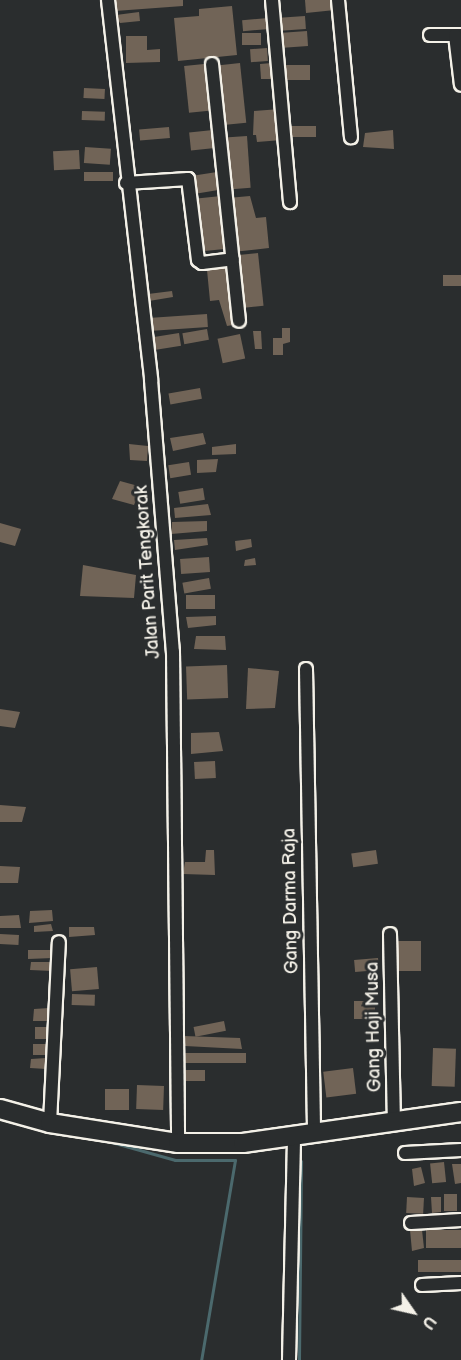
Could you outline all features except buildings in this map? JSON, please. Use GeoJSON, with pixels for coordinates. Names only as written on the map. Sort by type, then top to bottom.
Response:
{"type":"FeatureCollection","features":[{"type":"Feature","properties":{"kind":"main road"},"geometry":{"type":"LineString","coordinates":[[0,1109],[50,1123],[178,1143],[243,1143],[394,1119],[461,1112]]}},
{"type":"Feature","properties":{"kind":"street","name":"Jalan Parit Tengkorak"},"geometry":{"type":"LineString","coordinates":[[108,0],[126,183],[150,380],[173,652],[178,1143]]}},
{"type":"Feature","properties":{"kind":"street"},"geometry":{"type":"LineString","coordinates":[[272,0],[290,202]]}},
{"type":"Feature","properties":{"kind":"street"},"geometry":{"type":"LineString","coordinates":[[338,0],[351,137]]}},
{"type":"Feature","properties":{"kind":"street"},"geometry":{"type":"LineString","coordinates":[[430,34],[458,35],[461,85]]}},
{"type":"Feature","properties":{"kind":"street"},"geometry":{"type":"LineString","coordinates":[[212,64],[239,321]]}},
{"type":"Feature","properties":{"kind":"street"},"geometry":{"type":"LineString","coordinates":[[126,183],[188,179],[198,260],[202,263],[233,259]]}},
{"type":"Feature","properties":{"kind":"street","name":"Gang Darma Raja"},"geometry":{"type":"LineString","coordinates":[[306,669],[314,1132]]}},
{"type":"Feature","properties":{"kind":"street","name":"Gang Haji Musa"},"geometry":{"type":"LineString","coordinates":[[390,934],[394,1119]]}},
{"type":"Feature","properties":{"kind":"street"},"geometry":{"type":"LineString","coordinates":[[50,1123],[59,942]]}},
{"type":"Feature","properties":{"kind":"street"},"geometry":{"type":"LineString","coordinates":[[289,1360],[294,1134]]}},
{"type":"Feature","properties":{"kind":"street"},"geometry":{"type":"LineString","coordinates":[[405,1153],[461,1150]]}},
{"type":"Feature","properties":{"kind":"street"},"geometry":{"type":"LineString","coordinates":[[411,1223],[461,1220]]}},
{"type":"Feature","properties":{"kind":"street"},"geometry":{"type":"LineString","coordinates":[[422,1285],[461,1283]]}},
{"type":"Feature","properties":{"kind":"waterway"},"geometry":{"type":"LineString","coordinates":[[104,1140],[175,1160],[235,1160],[201,1360]]}},
{"type":"Feature","properties":{"kind":"waterway"},"geometry":{"type":"LineString","coordinates":[[299,1360],[301,1161]]}}]}
